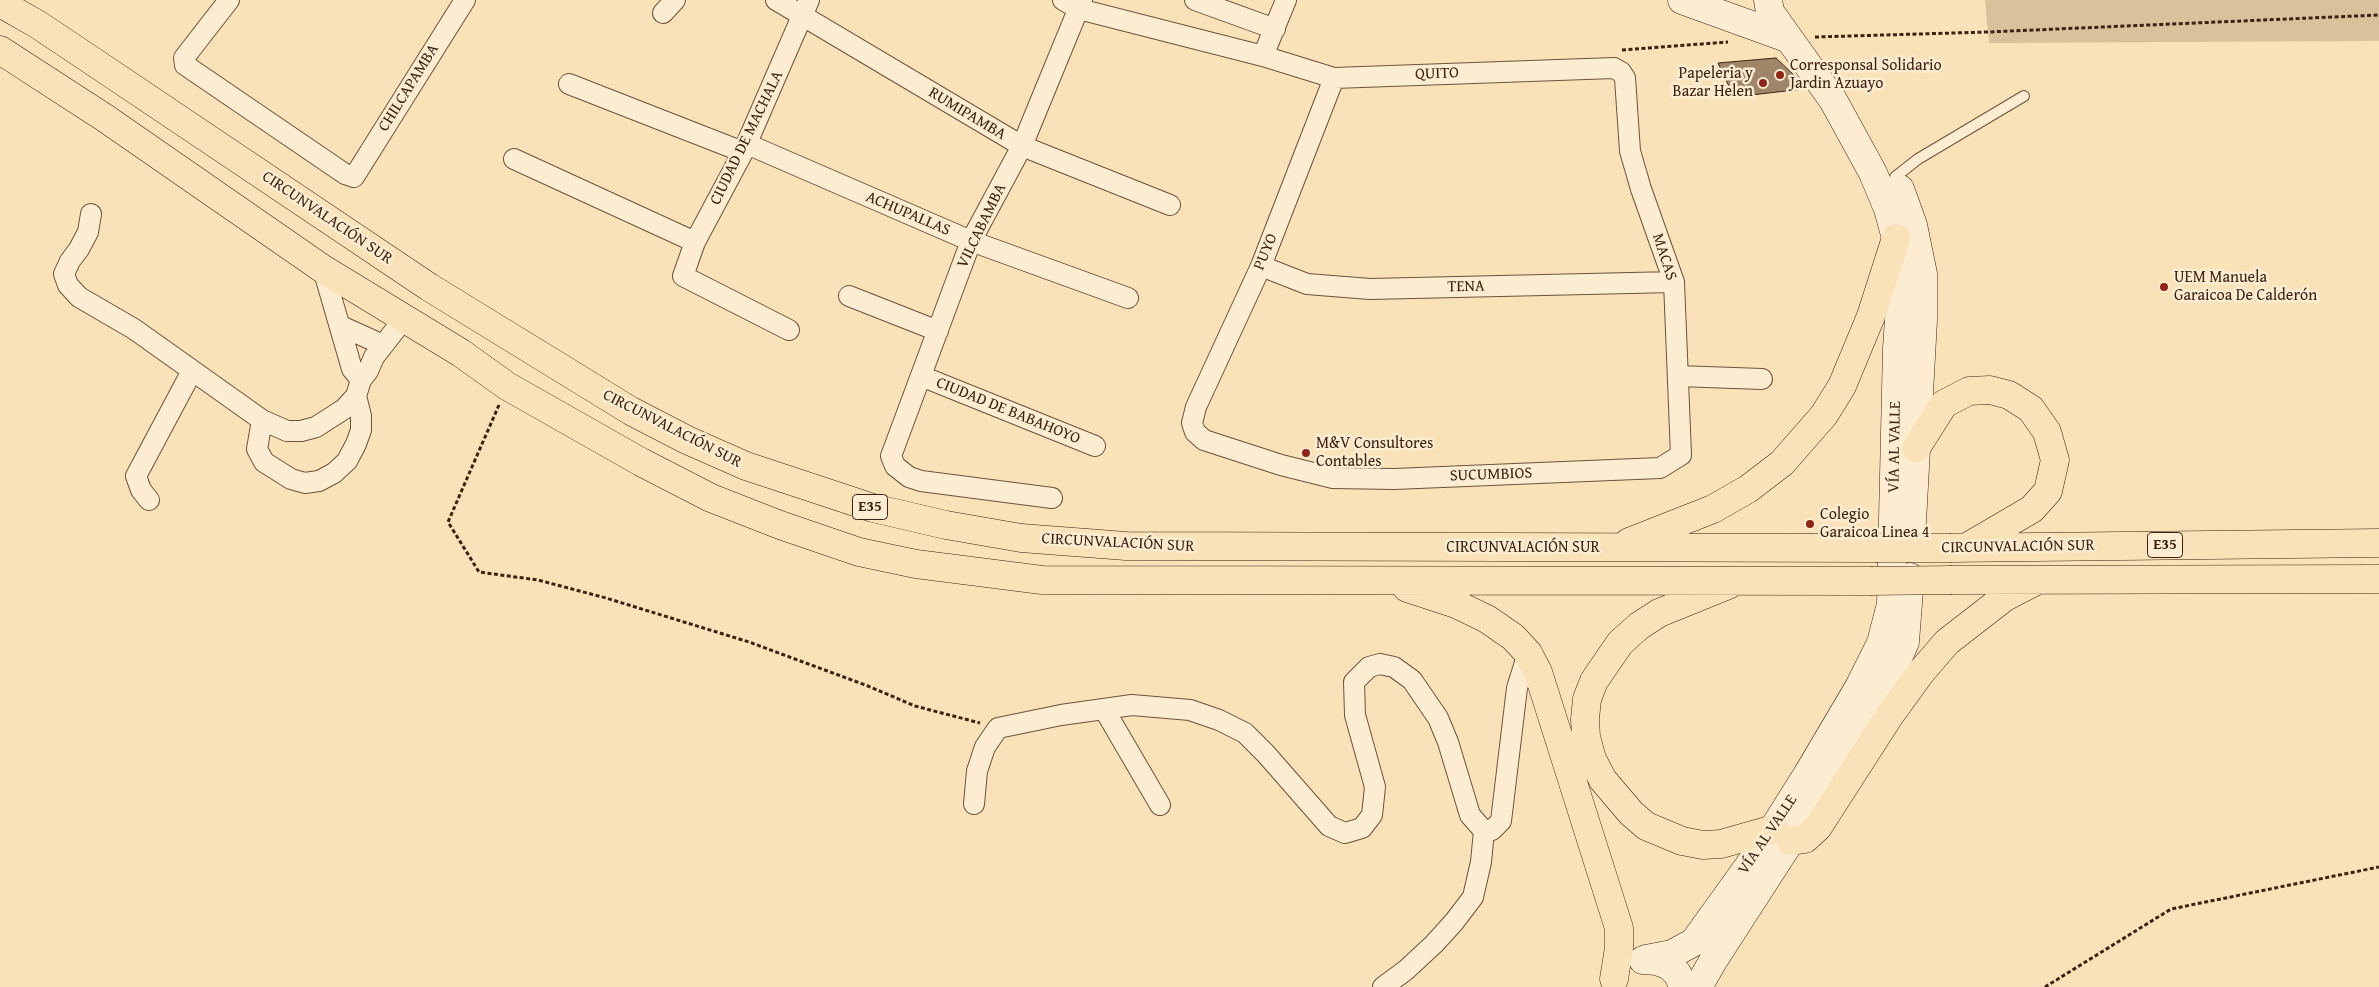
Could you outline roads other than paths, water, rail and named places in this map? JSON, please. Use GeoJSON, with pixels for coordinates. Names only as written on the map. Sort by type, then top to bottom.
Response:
{"type":"FeatureCollection","features":[{"type":"Feature","properties":{"kind":"highway","name":"CIRCUNVALACIÓN SUR"},"geometry":{"type":"LineString","coordinates":[[0,3],[79,52],[429,287],[545,360],[631,411],[688,440],[746,466],[873,508],[946,525],[1074,543],[1126,546],[1959,548],[2379,542]]}},
{"type":"Feature","properties":{"kind":"highway","name":"CIRCUNVALACIÓN SUR"},"geometry":{"type":"LineString","coordinates":[[0,50],[105,118],[323,268],[403,320],[461,353],[507,386],[641,462],[711,498],[780,525],[869,554],[916,564],[1042,580],[1742,579],[1870,581],[2379,579]]}},
{"type":"Feature","properties":{"kind":"highway"},"geometry":{"type":"LineString","coordinates":[[1614,548],[1713,509],[1748,489],[1782,464],[1824,415],[1842,386],[1871,316],[1896,238]]}},
{"type":"Feature","properties":{"kind":"highway"},"geometry":{"type":"LineString","coordinates":[[1916,448],[1944,404],[1969,390],[1990,390],[2009,395],[2031,409],[2047,432],[2055,460],[2048,491],[2032,508],[1959,548]]}},
{"type":"Feature","properties":{"kind":"highway"},"geometry":{"type":"LineString","coordinates":[[1742,579],[1659,613],[1639,626],[1620,643],[1594,680],[1587,699],[1586,737],[1592,759],[1603,780],[1630,813],[1646,826],[1682,842],[1703,845],[1721,844],[1782,835],[1805,839],[1818,826],[1890,715],[1922,671],[1947,642],[2005,597],[2037,580]]}},
{"type":"Feature","properties":{"kind":"highway"},"geometry":{"type":"LineString","coordinates":[[1381,580],[1456,604],[1487,619],[1513,637],[1528,653],[1545,690],[1619,928],[1619,948],[1612,983]]}},
{"type":"Feature","properties":{"kind":"main road"},"geometry":{"type":"LineString","coordinates":[[1682,0],[1797,37]]}},
{"type":"Feature","properties":{"kind":"main road","name":"VÍA AL VALLE"},"geometry":{"type":"LineString","coordinates":[[1612,983],[1627,965],[1672,954],[1694,942],[1782,835],[1867,718],[1888,681],[1905,642],[1910,601],[1923,320],[1923,274],[1912,225],[1895,177],[1848,91],[1797,37],[1770,12],[1768,0]]}},
{"type":"Feature","properties":{"kind":"main road","name":"VÍA AL VALLE"},"geometry":{"type":"LineString","coordinates":[[1698,987],[1782,835],[1859,687],[1881,643],[1891,604],[1897,348],[1902,277],[1896,238],[1888,209],[1873,173],[1797,37],[1787,9],[1787,0]]}},
{"type":"Feature","properties":{"kind":"main road"},"geometry":{"type":"LineString","coordinates":[[1646,959],[1668,965],[1677,973],[1684,987]]}},
{"type":"Feature","properties":{"kind":"street","name":"CHILCAPAMBA"},"geometry":{"type":"LineString","coordinates":[[230,0],[184,58],[185,65],[345,174],[354,176],[465,0]]}},
{"type":"Feature","properties":{"kind":"street","name":"RUMIPAMBA"},"geometry":{"type":"LineString","coordinates":[[776,0],[805,8],[1022,146],[1170,205]]}},
{"type":"Feature","properties":{"kind":"street"},"geometry":{"type":"LineString","coordinates":[[1195,0],[1275,29]]}},
{"type":"Feature","properties":{"kind":"street"},"geometry":{"type":"LineString","coordinates":[[1263,56],[1286,0]]}},
{"type":"Feature","properties":{"kind":"street","name":"QUITO"},"geometry":{"type":"LineString","coordinates":[[1075,3],[1334,78],[1614,68]]}},
{"type":"Feature","properties":{"kind":"street","name":"VILCABAMBA"},"geometry":{"type":"LineString","coordinates":[[1052,498],[921,481],[909,477],[895,466],[890,456],[971,241],[1022,146],[1075,3]]}},
{"type":"Feature","properties":{"kind":"street","name":"CIUDAD DE MACHALA"},"geometry":{"type":"LineString","coordinates":[[789,330],[683,276],[695,242],[745,148],[778,76],[805,8]]}},
{"type":"Feature","properties":{"kind":"street","name":"MACAS"},"geometry":{"type":"LineString","coordinates":[[1614,68],[1621,72],[1624,78],[1630,151],[1641,189],[1674,282],[1681,455]]}},
{"type":"Feature","properties":{"kind":"street","name":"PUYO"},"geometry":{"type":"LineString","coordinates":[[1192,423],[1196,408],[1261,266],[1334,78]]}},
{"type":"Feature","properties":{"kind":"street","name":"ACHUPALLAS"},"geometry":{"type":"LineString","coordinates":[[570,84],[745,148],[971,241],[1128,298]]}},
{"type":"Feature","properties":{"kind":"street"},"geometry":{"type":"LineString","coordinates":[[514,159],[695,242]]}},
{"type":"Feature","properties":{"kind":"street"},"geometry":{"type":"LineString","coordinates":[[91,214],[88,232],[64,274],[68,285],[79,297],[134,329],[262,420],[287,431],[301,431],[316,427],[344,409],[359,388],[374,357],[403,320]]}},
{"type":"Feature","properties":{"kind":"street","name":"TENA"},"geometry":{"type":"LineString","coordinates":[[1261,266],[1307,284],[1370,289],[1674,282]]}},
{"type":"Feature","properties":{"kind":"street"},"geometry":{"type":"LineString","coordinates":[[262,420],[258,449],[264,462],[291,479],[305,483],[319,481],[334,473],[347,460],[356,444],[361,423],[359,388],[323,268]]}},
{"type":"Feature","properties":{"kind":"street"},"geometry":{"type":"LineString","coordinates":[[850,296],[938,331]]}},
{"type":"Feature","properties":{"kind":"street"},"geometry":{"type":"LineString","coordinates":[[341,326],[383,345]]}},
{"type":"Feature","properties":{"kind":"street"},"geometry":{"type":"LineString","coordinates":[[149,500],[141,490],[136,476],[192,371]]}},
{"type":"Feature","properties":{"kind":"street","name":"CIUDAD DE BABAHOYO"},"geometry":{"type":"LineString","coordinates":[[921,376],[1095,446]]}},
{"type":"Feature","properties":{"kind":"street"},"geometry":{"type":"LineString","coordinates":[[1678,376],[1762,379]]}},
{"type":"Feature","properties":{"kind":"street","name":"SUCUMBIOS"},"geometry":{"type":"LineString","coordinates":[[1192,423],[1195,432],[1204,440],[1281,465],[1333,478],[1394,479],[1660,468],[1681,455]]}},
{"type":"Feature","properties":{"kind":"street"},"geometry":{"type":"LineString","coordinates":[[1484,831],[1492,830],[1501,821],[1517,688],[1528,653]]}},
{"type":"Feature","properties":{"kind":"street"},"geometry":{"type":"LineString","coordinates":[[974,804],[977,771],[985,746],[998,728],[1060,715],[1132,705],[1190,710],[1219,720],[1245,733],[1266,754],[1329,826],[1346,833],[1362,828],[1372,815],[1375,787],[1355,715],[1354,682],[1369,667],[1380,664],[1394,668],[1412,680],[1438,718],[1448,742],[1470,815],[1484,831],[1481,862],[1473,897],[1434,944],[1406,970],[1383,987]]}},
{"type":"Feature","properties":{"kind":"street"},"geometry":{"type":"LineString","coordinates":[[1104,709],[1160,805]]}},
{"type":"Feature","properties":{"kind":"lane"},"geometry":{"type":"LineString","coordinates":[[1895,177],[1918,159],[2024,96]]}},
{"type":"Feature","properties":{"kind":"place","name":"Corresponsal Solidario Jardin Azuayo"},"geometry":{"type":"Point","coordinates":[1780,75]}},
{"type":"Feature","properties":{"kind":"place","name":"Papeleria y Bazar Helen"},"geometry":{"type":"Point","coordinates":[1763,83]}},
{"type":"Feature","properties":{"kind":"place","name":"UEM Manuela Garaicoa De Calderón"},"geometry":{"type":"Point","coordinates":[2164,287]}},
{"type":"Feature","properties":{"kind":"place","name":"M&V Consultores Contables"},"geometry":{"type":"Point","coordinates":[1306,453]}},
{"type":"Feature","properties":{"kind":"place","name":"Colegio Garaicoa Linea 4"},"geometry":{"type":"Point","coordinates":[1810,524]}}]}
